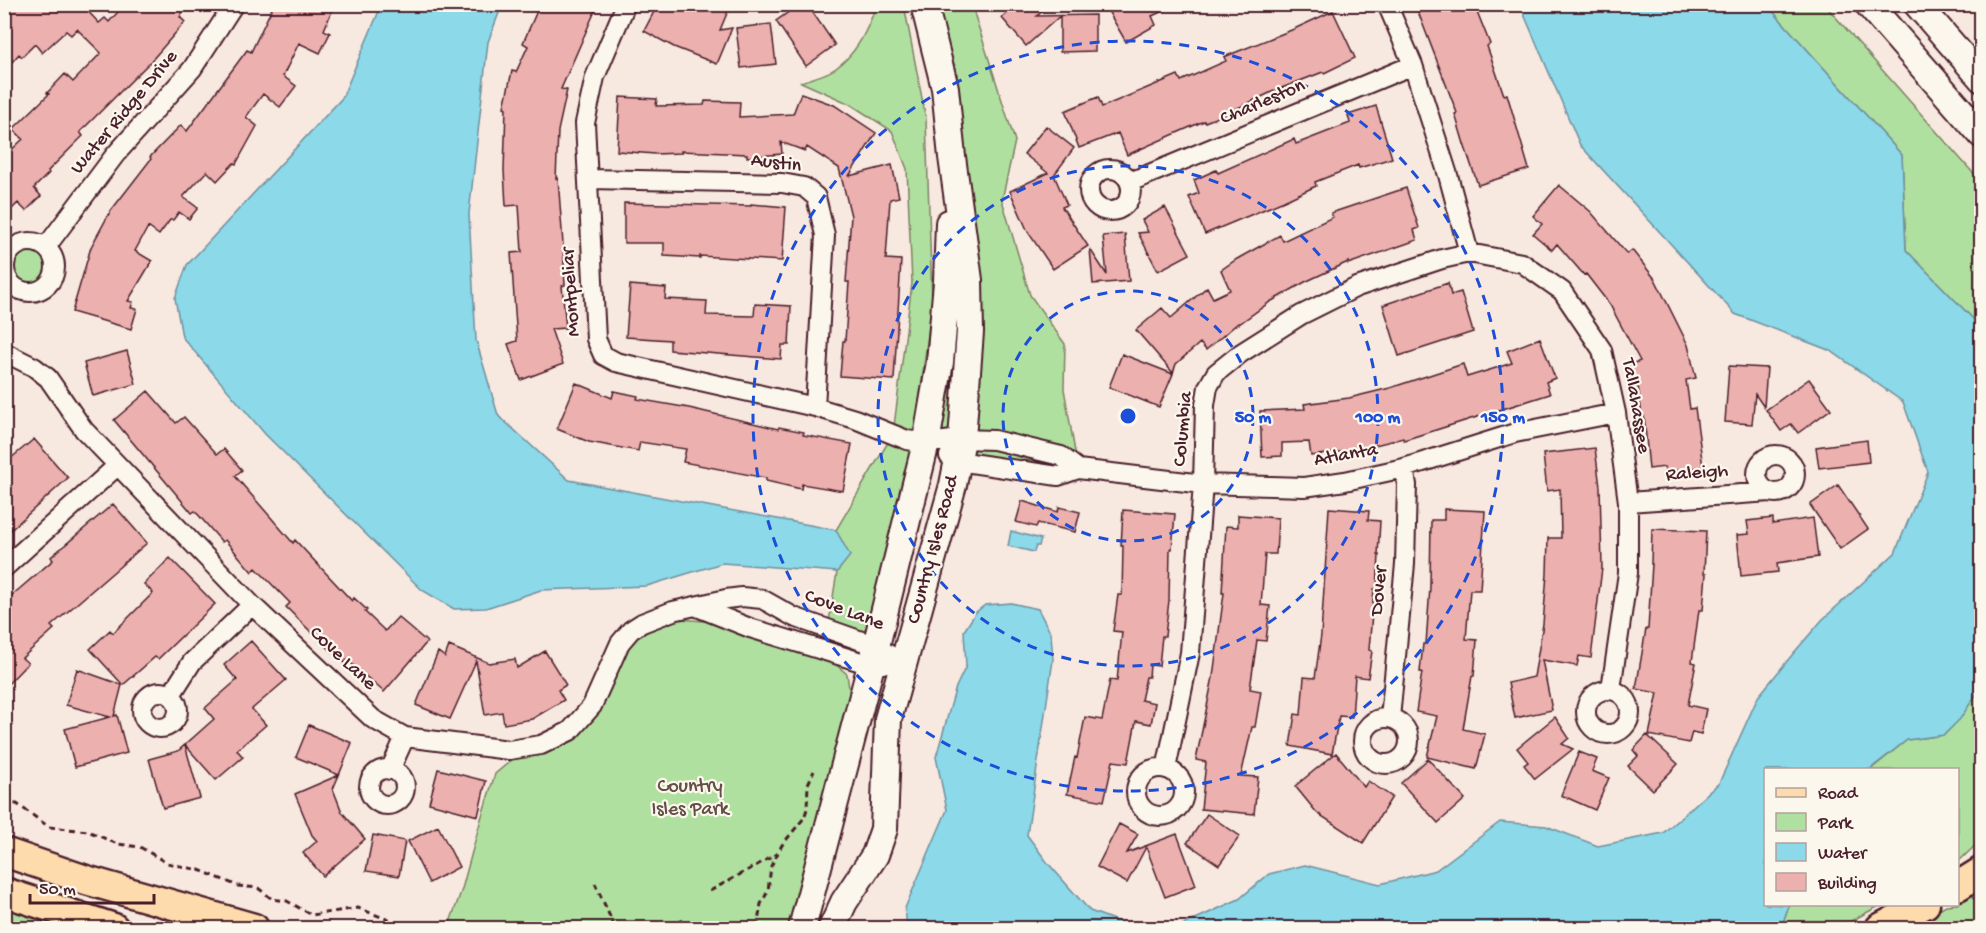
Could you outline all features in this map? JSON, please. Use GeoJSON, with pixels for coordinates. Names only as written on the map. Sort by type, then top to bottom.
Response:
{"type":"FeatureCollection","features":[{"type":"Feature","properties":{"kind":"main road"},"geometry":{"type":"LineString","coordinates":[[4,852],[86,880],[254,928]]}},
{"type":"Feature","properties":{"kind":"main road"},"geometry":{"type":"LineString","coordinates":[[1959,885],[1982,871]]}},
{"type":"Feature","properties":{"kind":"main road"},"geometry":{"type":"LineString","coordinates":[[4,892],[114,928]]}},
{"type":"Feature","properties":{"kind":"main road"},"geometry":{"type":"LineString","coordinates":[[1880,928],[1920,906]]}},
{"type":"Feature","properties":{"kind":"street","name":"Water Ridge Drive"},"geometry":{"type":"LineString","coordinates":[[46,247],[116,155],[192,69],[234,4]]}},
{"type":"Feature","properties":{"kind":"street","name":"Montpeliar"},"geometry":{"type":"LineString","coordinates":[[626,4],[595,77],[585,123],[596,339],[603,355],[616,362],[815,407],[855,419],[907,440],[926,443]]}},
{"type":"Feature","properties":{"kind":"street","name":"Country Isles Road"},"geometry":{"type":"LineString","coordinates":[[832,928],[844,902],[874,855],[884,829],[888,719],[960,450],[970,332],[969,280],[945,88],[924,4]]}},
{"type":"Feature","properties":{"kind":"street"},"geometry":{"type":"LineString","coordinates":[[1387,4],[1413,65],[1448,175],[1469,253]]}},
{"type":"Feature","properties":{"kind":"street"},"geometry":{"type":"LineString","coordinates":[[1868,4],[1982,135]]}},
{"type":"Feature","properties":{"kind":"street"},"geometry":{"type":"LineString","coordinates":[[1917,4],[1982,79]]}},
{"type":"Feature","properties":{"kind":"street","name":"Charleston"},"geometry":{"type":"LineString","coordinates":[[1130,182],[1413,65]]}},
{"type":"Feature","properties":{"kind":"street","name":"Country Isles Road"},"geometry":{"type":"LineString","coordinates":[[802,928],[874,655],[926,443],[940,362],[947,282],[952,157]]}},
{"type":"Feature","properties":{"kind":"street","name":"Austin"},"geometry":{"type":"LineString","coordinates":[[589,178],[782,183],[804,188],[816,197],[825,235],[815,407]]}},
{"type":"Feature","properties":{"kind":"street","name":"Tallahassee"},"geometry":{"type":"LineString","coordinates":[[1469,253],[1521,263],[1562,291],[1602,350],[1616,413],[1628,502],[1628,573],[1611,690]]}},
{"type":"Feature","properties":{"kind":"street","name":"Columbia"},"geometry":{"type":"LineString","coordinates":[[1166,769],[1190,653],[1203,484],[1205,405],[1208,387],[1216,373],[1241,353],[1301,315],[1357,288],[1442,259],[1469,253]]}},
{"type":"Feature","properties":{"kind":"street","name":"Cove Lane"},"geometry":{"type":"LineString","coordinates":[[4,352],[34,367],[48,378],[84,430],[252,605],[374,719],[405,737],[509,750],[541,745],[570,731],[592,706],[620,643],[631,630],[665,614],[742,597],[762,599],[874,655]]}},
{"type":"Feature","properties":{"kind":"street","name":"Atlanta"},"geometry":{"type":"LineString","coordinates":[[926,443],[1058,476],[1078,469],[1203,484],[1304,487],[1404,468],[1515,433],[1616,413]]}},
{"type":"Feature","properties":{"kind":"street","name":"Atlanta"},"geometry":{"type":"LineString","coordinates":[[960,450],[994,440],[1061,456],[1078,469]]}},
{"type":"Feature","properties":{"kind":"street"},"geometry":{"type":"LineString","coordinates":[[4,568],[117,466]]}},
{"type":"Feature","properties":{"kind":"street","name":"Dover"},"geometry":{"type":"LineString","coordinates":[[1390,718],[1405,564],[1407,485],[1404,468]]}},
{"type":"Feature","properties":{"kind":"street","name":"Raleigh"},"geometry":{"type":"LineString","coordinates":[[1628,502],[1770,492]]}},
{"type":"Feature","properties":{"kind":"street"},"geometry":{"type":"LineString","coordinates":[[171,695],[192,662],[252,605]]}},
{"type":"Feature","properties":{"kind":"street","name":"Cove Lane"},"geometry":{"type":"LineString","coordinates":[[697,607],[750,628],[874,655],[903,664]]}},
{"type":"Feature","properties":{"kind":"street"},"geometry":{"type":"LineString","coordinates":[[390,770],[405,737]]}},
{"type":"Feature","properties":{"kind":"path"},"geometry":{"type":"LineString","coordinates":[[1971,4],[1982,20]]}},
{"type":"Feature","properties":{"kind":"path"},"geometry":{"type":"LineString","coordinates":[[757,928],[761,904],[768,891],[771,866],[777,854],[804,818],[807,808],[808,784],[814,771]]}},
{"type":"Feature","properties":{"kind":"path"},"geometry":{"type":"LineString","coordinates":[[4,803],[17,804],[49,827],[88,831],[117,844],[140,847],[167,863],[199,870],[238,886],[258,888],[272,899],[287,901],[312,915],[358,908],[407,927],[421,928]]}},
{"type":"Feature","properties":{"kind":"path"},"geometry":{"type":"LineString","coordinates":[[710,891],[777,854]]}},
{"type":"Feature","properties":{"kind":"path"},"geometry":{"type":"LineString","coordinates":[[595,883],[615,928]]}},
{"type":"Feature","properties":{"kind":"path"},"geometry":{"type":"LineString","coordinates":[[670,928],[682,920]]}},
{"type":"Feature","properties":{"kind":"green space"},"geometry":{"type":"Polygon","coordinates":[[[876,5],[904,5],[926,119],[932,303],[914,441],[871,629],[863,635],[828,628],[837,572],[849,556],[836,530],[893,434],[912,283],[907,169],[892,131],[850,104],[801,82],[828,73],[850,55],[861,40],[876,5]]]}},
{"type":"Feature","properties":{"kind":"green space"},"geometry":{"type":"Polygon","coordinates":[[[935,5],[973,5],[1015,141],[1002,200],[1030,295],[1065,344],[1064,389],[1078,469],[958,461],[962,440],[926,443],[970,208],[957,73],[935,5]]]}},
{"type":"Feature","properties":{"kind":"green space"},"geometry":{"type":"Polygon","coordinates":[[[1767,5],[1825,5],[1981,182],[1981,327],[1906,250],[1902,155],[1767,5]]]}},
{"type":"Feature","properties":{"kind":"green space"},"geometry":{"type":"Polygon","coordinates":[[[30,241],[39,243],[50,252],[55,266],[53,275],[44,286],[30,291],[21,289],[10,280],[5,266],[7,257],[16,246],[30,241]]]}},
{"type":"Feature","properties":{"kind":"green space","name":"Country Isles Park"},"geometry":{"type":"Polygon","coordinates":[[[680,619],[715,622],[785,649],[835,664],[847,674],[851,703],[844,719],[788,928],[448,928],[462,889],[495,774],[520,753],[545,753],[609,684],[629,645],[652,625],[680,619]]]}},
{"type":"Feature","properties":{"kind":"green space"},"geometry":{"type":"Polygon","coordinates":[[[1981,687],[1981,840],[1959,861],[1959,768],[1872,768],[1907,740],[1944,735],[1959,719],[1981,687]]]}},
{"type":"Feature","properties":{"kind":"green space"},"geometry":{"type":"Polygon","coordinates":[[[1981,882],[1981,928],[1906,928],[1944,906],[1959,906],[1959,896],[1981,882]]]}},
{"type":"Feature","properties":{"kind":"green space"},"geometry":{"type":"Polygon","coordinates":[[[4,899],[82,928],[5,928],[4,899]]]}},
{"type":"Feature","properties":{"kind":"green space"},"geometry":{"type":"Polygon","coordinates":[[[1789,906],[1879,906],[1851,921],[1831,928],[1781,928],[1789,906]]]}},
{"type":"Feature","properties":{"kind":"water"},"geometry":{"type":"Polygon","coordinates":[[[382,4],[502,5],[488,42],[469,214],[476,340],[498,415],[569,480],[836,530],[850,556],[837,572],[722,563],[647,586],[541,590],[486,608],[454,609],[422,590],[265,434],[182,337],[175,298],[187,265],[342,98],[382,4]]]}},
{"type":"Feature","properties":{"kind":"water"},"geometry":{"type":"Polygon","coordinates":[[[1520,5],[1767,5],[1902,155],[1906,250],[1981,327],[1981,687],[1960,719],[1944,735],[1907,740],[1871,768],[1764,768],[1764,906],[1789,906],[1781,928],[1176,928],[1239,899],[1269,874],[1305,865],[1380,884],[1436,870],[1500,822],[1546,826],[1598,846],[1663,833],[1719,783],[1758,697],[1792,655],[1822,620],[1895,553],[1928,472],[1903,402],[1831,351],[1735,314],[1580,145],[1520,5]]]}},
{"type":"Feature","properties":{"kind":"water"},"geometry":{"type":"Polygon","coordinates":[[[1011,531],[1041,539],[1039,546],[1036,546],[1034,552],[1008,546],[1011,531]]]}},
{"type":"Feature","properties":{"kind":"water"},"geometry":{"type":"Polygon","coordinates":[[[1011,603],[1038,609],[1051,634],[1053,660],[1027,835],[1047,862],[1090,911],[1130,926],[1162,928],[907,928],[905,908],[947,810],[936,757],[956,687],[966,666],[964,631],[976,612],[985,605],[1011,603]]]}},
{"type":"Feature","properties":{"kind":"building"},"geometry":{"type":"Polygon","coordinates":[[[15,4],[81,4],[99,23],[105,18],[109,22],[125,4],[187,4],[180,17],[185,22],[152,60],[80,132],[83,136],[34,188],[41,196],[26,211],[18,203],[4,217],[4,157],[23,139],[13,129],[49,94],[47,93],[65,74],[73,82],[101,53],[77,29],[71,35],[66,31],[42,53],[35,44],[22,57],[19,54],[4,71],[4,15],[15,4]]]}},
{"type":"Feature","properties":{"kind":"building"},"geometry":{"type":"Polygon","coordinates":[[[274,4],[335,4],[324,30],[330,33],[320,53],[299,43],[283,76],[296,86],[280,107],[263,94],[246,117],[257,126],[236,164],[234,163],[217,181],[207,171],[183,197],[198,208],[189,219],[179,212],[159,235],[148,227],[135,251],[152,261],[128,301],[133,302],[131,308],[137,309],[131,329],[72,312],[91,247],[110,212],[151,159],[150,157],[181,125],[187,131],[247,50],[251,52],[274,4]]]}},
{"type":"Feature","properties":{"kind":"building"},"geometry":{"type":"Polygon","coordinates":[[[540,4],[579,4],[595,11],[561,89],[567,90],[558,131],[556,179],[558,178],[563,244],[565,285],[562,286],[566,328],[551,329],[563,364],[521,380],[508,344],[517,341],[511,253],[522,252],[519,205],[506,206],[504,170],[506,108],[504,107],[512,71],[516,72],[528,46],[523,43],[540,4]]]}},
{"type":"Feature","properties":{"kind":"building"},"geometry":{"type":"Polygon","coordinates":[[[658,4],[711,4],[728,11],[720,30],[732,28],[717,64],[674,47],[644,31],[658,4]]]}},
{"type":"Feature","properties":{"kind":"building"},"geometry":{"type":"Polygon","coordinates":[[[800,4],[807,4],[835,45],[806,66],[776,21],[800,4]]]}},
{"type":"Feature","properties":{"kind":"building"},"geometry":{"type":"Polygon","coordinates":[[[1018,4],[1050,4],[1037,16],[1095,15],[1095,51],[1060,52],[1060,16],[1026,46],[1002,18],[1018,4]]]}},
{"type":"Feature","properties":{"kind":"building"},"geometry":{"type":"Polygon","coordinates":[[[1104,4],[1179,4],[1152,16],[1156,25],[1126,42],[1104,4]]]}},
{"type":"Feature","properties":{"kind":"building"},"geometry":{"type":"Polygon","coordinates":[[[1415,4],[1474,4],[1490,44],[1487,46],[1504,95],[1507,94],[1529,169],[1478,185],[1455,114],[1457,113],[1415,4]]]}},
{"type":"Feature","properties":{"kind":"building"},"geometry":{"type":"Polygon","coordinates":[[[1333,11],[1355,58],[1127,155],[1118,133],[1079,148],[1065,111],[1098,97],[1102,107],[1178,75],[1181,81],[1226,61],[1224,57],[1333,11]]]}},
{"type":"Feature","properties":{"kind":"building"},"geometry":{"type":"Polygon","coordinates":[[[771,24],[776,64],[741,68],[736,28],[771,24]]]}},
{"type":"Feature","properties":{"kind":"building"},"geometry":{"type":"Polygon","coordinates":[[[801,93],[834,105],[876,133],[849,176],[892,165],[899,197],[890,199],[886,259],[901,260],[894,380],[840,376],[843,341],[845,341],[849,282],[846,282],[851,216],[839,168],[807,147],[805,151],[781,142],[782,154],[747,157],[747,154],[681,151],[681,153],[655,154],[617,151],[620,97],[657,99],[656,106],[704,105],[705,101],[740,102],[739,117],[793,114],[801,93]]]}},
{"type":"Feature","properties":{"kind":"building"},"geometry":{"type":"Polygon","coordinates":[[[1376,106],[1392,158],[1359,168],[1358,165],[1315,182],[1316,186],[1205,234],[1189,197],[1199,193],[1194,180],[1216,170],[1218,173],[1294,139],[1296,144],[1350,123],[1348,115],[1376,106]]]}},
{"type":"Feature","properties":{"kind":"building"},"geometry":{"type":"Polygon","coordinates":[[[1046,126],[1074,148],[1054,175],[1067,205],[1062,207],[1088,246],[1053,269],[1028,232],[1010,191],[1048,173],[1024,154],[1046,126]]]}},
{"type":"Feature","properties":{"kind":"building"},"geometry":{"type":"Polygon","coordinates":[[[1559,185],[1590,211],[1627,254],[1632,250],[1655,279],[1688,345],[1696,378],[1686,380],[1690,409],[1695,408],[1703,467],[1666,472],[1665,467],[1649,469],[1644,416],[1642,416],[1638,386],[1635,387],[1630,364],[1640,361],[1610,305],[1586,274],[1584,275],[1557,244],[1552,250],[1533,234],[1542,224],[1533,216],[1559,185]]]}},
{"type":"Feature","properties":{"kind":"building"},"geometry":{"type":"Polygon","coordinates":[[[1406,188],[1419,228],[1414,230],[1417,240],[1348,264],[1348,262],[1305,282],[1238,323],[1206,350],[1200,343],[1176,364],[1173,373],[1136,330],[1162,308],[1171,318],[1207,287],[1213,298],[1230,290],[1221,270],[1280,235],[1283,241],[1333,217],[1331,213],[1406,188]]]}},
{"type":"Feature","properties":{"kind":"building"},"geometry":{"type":"Polygon","coordinates":[[[624,203],[751,206],[751,204],[786,207],[782,261],[664,256],[664,243],[624,243],[624,203]]]}},
{"type":"Feature","properties":{"kind":"building"},"geometry":{"type":"Polygon","coordinates":[[[1165,207],[1190,254],[1158,271],[1138,233],[1148,232],[1142,220],[1165,207]]]}},
{"type":"Feature","properties":{"kind":"building"},"geometry":{"type":"Polygon","coordinates":[[[1125,234],[1129,281],[1093,284],[1090,249],[1107,275],[1103,236],[1125,234]]]}},
{"type":"Feature","properties":{"kind":"building"},"geometry":{"type":"Polygon","coordinates":[[[1448,283],[1451,295],[1461,292],[1473,332],[1399,356],[1383,305],[1448,283]]]}},
{"type":"Feature","properties":{"kind":"building"},"geometry":{"type":"Polygon","coordinates":[[[630,285],[666,288],[665,299],[707,301],[706,315],[754,316],[755,304],[791,306],[789,345],[782,345],[781,359],[670,350],[670,340],[626,337],[630,285]]]}},
{"type":"Feature","properties":{"kind":"building"},"geometry":{"type":"Polygon","coordinates":[[[1540,338],[1555,378],[1546,382],[1550,394],[1404,440],[1403,438],[1355,450],[1311,456],[1309,442],[1282,443],[1282,456],[1262,457],[1260,411],[1305,409],[1304,404],[1349,398],[1390,388],[1463,364],[1467,377],[1512,363],[1507,351],[1540,338]]]}},
{"type":"Feature","properties":{"kind":"building"},"geometry":{"type":"Polygon","coordinates":[[[127,351],[136,384],[93,396],[84,363],[127,351]]]}},
{"type":"Feature","properties":{"kind":"building"},"geometry":{"type":"Polygon","coordinates":[[[1122,354],[1173,374],[1159,407],[1109,387],[1122,354]]]}},
{"type":"Feature","properties":{"kind":"building"},"geometry":{"type":"Polygon","coordinates":[[[1729,366],[1767,368],[1764,407],[1755,394],[1752,424],[1725,422],[1729,366]]]}},
{"type":"Feature","properties":{"kind":"building"},"geometry":{"type":"Polygon","coordinates":[[[1809,379],[1831,409],[1798,433],[1791,424],[1781,431],[1766,410],[1809,379]]]}},
{"type":"Feature","properties":{"kind":"building"},"geometry":{"type":"Polygon","coordinates":[[[576,383],[612,398],[614,391],[638,396],[637,399],[689,408],[778,429],[779,427],[804,432],[803,435],[852,444],[843,491],[802,484],[801,489],[766,481],[766,478],[683,462],[686,449],[640,442],[638,451],[589,442],[557,429],[576,383]]]}},
{"type":"Feature","properties":{"kind":"building"},"geometry":{"type":"Polygon","coordinates":[[[148,391],[176,423],[184,417],[217,454],[224,449],[242,470],[235,476],[293,543],[295,540],[352,601],[354,598],[385,631],[398,617],[427,642],[384,692],[347,660],[345,663],[312,633],[286,607],[290,603],[256,568],[252,572],[225,540],[222,542],[195,511],[192,513],[114,420],[148,391]]]}},
{"type":"Feature","properties":{"kind":"building"},"geometry":{"type":"Polygon","coordinates":[[[34,439],[68,478],[4,536],[4,464],[34,439]]]}},
{"type":"Feature","properties":{"kind":"building"},"geometry":{"type":"Polygon","coordinates":[[[1867,440],[1869,462],[1819,468],[1816,447],[1867,440]]]}},
{"type":"Feature","properties":{"kind":"building"},"geometry":{"type":"Polygon","coordinates":[[[1595,448],[1600,487],[1602,568],[1591,658],[1579,656],[1577,666],[1542,660],[1552,710],[1515,718],[1508,683],[1534,677],[1543,624],[1548,538],[1561,538],[1560,489],[1547,491],[1543,454],[1595,448]]]}},
{"type":"Feature","properties":{"kind":"building"},"geometry":{"type":"Polygon","coordinates":[[[1838,485],[1868,529],[1840,549],[1810,505],[1838,485]]]}},
{"type":"Feature","properties":{"kind":"building"},"geometry":{"type":"Polygon","coordinates":[[[1022,501],[1058,512],[1059,507],[1080,512],[1075,532],[1038,523],[1036,527],[1016,522],[1022,501]]]}},
{"type":"Feature","properties":{"kind":"building"},"geometry":{"type":"Polygon","coordinates":[[[113,504],[147,543],[51,626],[54,629],[22,658],[28,663],[4,688],[4,602],[53,560],[51,557],[113,504]]]}},
{"type":"Feature","properties":{"kind":"building"},"geometry":{"type":"Polygon","coordinates":[[[1329,508],[1369,511],[1368,520],[1380,521],[1377,589],[1374,589],[1369,650],[1372,651],[1368,678],[1355,676],[1352,717],[1339,716],[1332,754],[1290,746],[1295,714],[1301,715],[1304,677],[1315,678],[1321,635],[1329,508]]]}},
{"type":"Feature","properties":{"kind":"building"},"geometry":{"type":"Polygon","coordinates":[[[1444,509],[1485,511],[1480,590],[1470,590],[1466,639],[1477,640],[1474,676],[1472,676],[1463,729],[1485,734],[1476,769],[1427,757],[1437,716],[1416,712],[1422,672],[1420,672],[1423,644],[1426,644],[1431,520],[1444,520],[1444,509]]]}},
{"type":"Feature","properties":{"kind":"building"},"geometry":{"type":"Polygon","coordinates":[[[1123,510],[1175,514],[1172,549],[1170,549],[1169,600],[1165,636],[1162,636],[1159,666],[1150,665],[1149,677],[1146,677],[1141,700],[1155,703],[1151,724],[1136,721],[1128,763],[1113,761],[1104,801],[1067,794],[1085,717],[1102,720],[1110,680],[1117,681],[1122,632],[1113,631],[1118,595],[1122,595],[1123,510]]]}},
{"type":"Feature","properties":{"kind":"building"},"geometry":{"type":"Polygon","coordinates":[[[1238,515],[1278,518],[1276,554],[1265,554],[1261,605],[1270,606],[1266,641],[1257,640],[1250,689],[1261,691],[1255,727],[1252,727],[1241,776],[1258,777],[1254,814],[1201,809],[1206,762],[1196,760],[1213,677],[1224,593],[1222,593],[1226,526],[1238,527],[1238,515]]]}},
{"type":"Feature","properties":{"kind":"building"},"geometry":{"type":"Polygon","coordinates":[[[1773,518],[1773,524],[1813,518],[1818,557],[1777,563],[1778,572],[1741,576],[1737,535],[1749,534],[1747,521],[1773,518]]]}},
{"type":"Feature","properties":{"kind":"building"},"geometry":{"type":"Polygon","coordinates":[[[1652,529],[1706,531],[1703,610],[1699,610],[1692,662],[1696,663],[1688,705],[1706,709],[1701,734],[1692,732],[1689,743],[1649,735],[1658,693],[1636,689],[1646,629],[1648,629],[1652,529]]]}},
{"type":"Feature","properties":{"kind":"building"},"geometry":{"type":"Polygon","coordinates":[[[170,558],[215,604],[158,659],[155,657],[123,685],[90,649],[110,630],[113,633],[153,593],[144,584],[170,558]]]}},
{"type":"Feature","properties":{"kind":"building"},"geometry":{"type":"Polygon","coordinates":[[[251,641],[286,680],[252,709],[266,725],[237,750],[243,757],[216,780],[185,745],[200,798],[163,808],[149,759],[178,751],[214,719],[205,708],[237,680],[224,665],[251,641]]]}},
{"type":"Feature","properties":{"kind":"building"},"geometry":{"type":"Polygon","coordinates":[[[449,646],[489,663],[515,659],[517,668],[545,651],[566,685],[558,690],[564,700],[532,719],[504,724],[502,712],[485,715],[476,661],[450,719],[416,705],[438,652],[445,657],[449,646]]]}},
{"type":"Feature","properties":{"kind":"building"},"geometry":{"type":"Polygon","coordinates":[[[77,669],[122,685],[114,716],[117,715],[127,753],[75,767],[65,729],[110,717],[66,705],[77,669]]]}},
{"type":"Feature","properties":{"kind":"building"},"geometry":{"type":"Polygon","coordinates":[[[1555,717],[1569,738],[1562,744],[1573,749],[1535,779],[1524,765],[1528,762],[1517,748],[1555,717]]]}},
{"type":"Feature","properties":{"kind":"building"},"geometry":{"type":"Polygon","coordinates":[[[309,725],[352,743],[339,775],[296,757],[309,725]]]}},
{"type":"Feature","properties":{"kind":"building"},"geometry":{"type":"Polygon","coordinates":[[[1647,735],[1678,764],[1653,790],[1628,766],[1638,756],[1633,750],[1647,735]]]}},
{"type":"Feature","properties":{"kind":"building"},"geometry":{"type":"Polygon","coordinates":[[[1579,752],[1597,759],[1592,771],[1609,778],[1595,810],[1561,795],[1579,752]]]}},
{"type":"Feature","properties":{"kind":"building"},"geometry":{"type":"Polygon","coordinates":[[[1336,753],[1364,787],[1368,781],[1392,797],[1363,843],[1317,813],[1295,786],[1336,753]]]}},
{"type":"Feature","properties":{"kind":"building"},"geometry":{"type":"Polygon","coordinates":[[[1428,759],[1465,799],[1438,823],[1401,783],[1428,759]]]}},
{"type":"Feature","properties":{"kind":"building"},"geometry":{"type":"Polygon","coordinates":[[[438,769],[486,781],[478,816],[429,803],[438,769]]]}},
{"type":"Feature","properties":{"kind":"building"},"geometry":{"type":"Polygon","coordinates":[[[339,775],[333,789],[342,812],[365,839],[323,876],[303,853],[317,841],[312,835],[295,794],[339,775]]]}},
{"type":"Feature","properties":{"kind":"building"},"geometry":{"type":"Polygon","coordinates":[[[1207,814],[1240,836],[1219,865],[1187,843],[1207,814]]]}},
{"type":"Feature","properties":{"kind":"building"},"geometry":{"type":"Polygon","coordinates":[[[1119,824],[1138,834],[1127,853],[1177,834],[1196,885],[1165,897],[1146,847],[1127,883],[1097,867],[1119,824]]]}},
{"type":"Feature","properties":{"kind":"building"},"geometry":{"type":"Polygon","coordinates":[[[438,826],[459,867],[429,883],[408,841],[438,826]]]}},
{"type":"Feature","properties":{"kind":"building"},"geometry":{"type":"Polygon","coordinates":[[[373,835],[405,841],[399,876],[366,871],[373,835]]]}}]}
